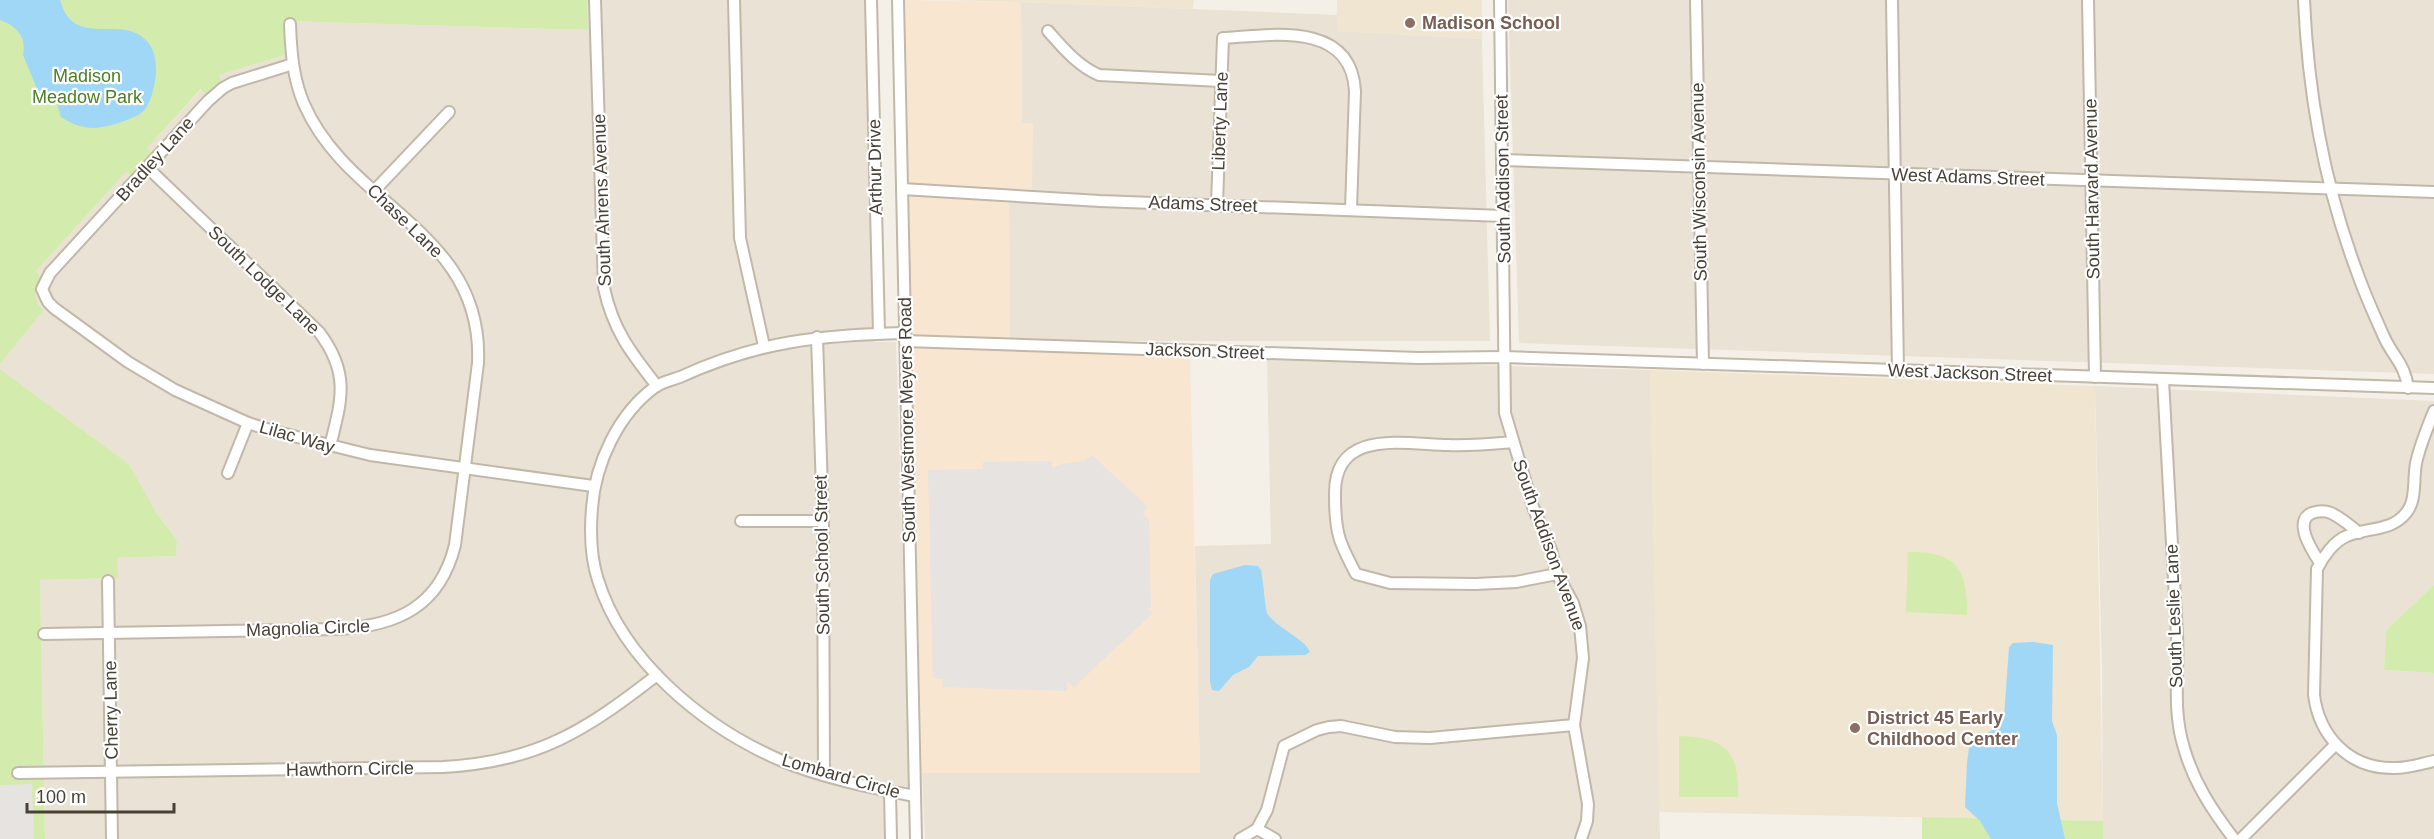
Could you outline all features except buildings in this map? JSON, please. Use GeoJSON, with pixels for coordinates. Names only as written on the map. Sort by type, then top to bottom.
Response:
{"type":"FeatureCollection","features":[{"type":"Feature","properties":{"kind":"street","name":"South Ahrens Avenue"},"geometry":{"type":"LineString","coordinates":[[595,0],[604,288],[610,312],[621,337],[657,386]]}},
{"type":"Feature","properties":{"kind":"street"},"geometry":{"type":"LineString","coordinates":[[734,0],[740,238],[764,346]]}},
{"type":"Feature","properties":{"kind":"street","name":"Arthur Drive"},"geometry":{"type":"LineString","coordinates":[[871,0],[879,333]]}},
{"type":"Feature","properties":{"kind":"street","name":"South Westmore Meyers Road"},"geometry":{"type":"LineString","coordinates":[[898,0],[916,839]]}},
{"type":"Feature","properties":{"kind":"street","name":"South Addison Street"},"geometry":{"type":"LineString","coordinates":[[1500,0],[1505,357]]}},
{"type":"Feature","properties":{"kind":"street","name":"South Wisconsin Avenue"},"geometry":{"type":"LineString","coordinates":[[1696,0],[1703,364]]}},
{"type":"Feature","properties":{"kind":"street"},"geometry":{"type":"LineString","coordinates":[[1892,0],[1898,371]]}},
{"type":"Feature","properties":{"kind":"street","name":"South Harvard Avenue"},"geometry":{"type":"LineString","coordinates":[[2088,0],[2095,377]]}},
{"type":"Feature","properties":{"kind":"street"},"geometry":{"type":"LineString","coordinates":[[2304,0],[2309,82],[2330,190],[2362,286],[2387,342],[2406,371],[2408,388]]}},
{"type":"Feature","properties":{"kind":"street","name":"Chase Lane"},"geometry":{"type":"LineString","coordinates":[[290,24],[293,64],[304,104],[316,126],[338,156],[437,249],[465,287],[473,309],[478,338],[478,363],[464,468]]}},
{"type":"Feature","properties":{"kind":"street"},"geometry":{"type":"LineString","coordinates":[[1048,31],[1070,56],[1090,72],[1099,75],[1118,78],[1221,81]]}},
{"type":"Feature","properties":{"kind":"street","name":"Liberty Lane"},"geometry":{"type":"LineString","coordinates":[[1216,204],[1223,38],[1272,35],[1311,37],[1323,41],[1344,56],[1353,76],[1355,91],[1351,209]]}},
{"type":"Feature","properties":{"kind":"street","name":"Bradley Lane"},"geometry":{"type":"LineString","coordinates":[[42,289],[50,273],[208,101],[223,88],[293,64]]}},
{"type":"Feature","properties":{"kind":"street"},"geometry":{"type":"LineString","coordinates":[[374,191],[449,112]]}},
{"type":"Feature","properties":{"kind":"street","name":"West Adams Street"},"geometry":{"type":"LineString","coordinates":[[1502,160],[2434,192]]}},
{"type":"Feature","properties":{"kind":"street","name":"South Lodge Lane"},"geometry":{"type":"LineString","coordinates":[[148,168],[319,332],[328,344],[339,368],[342,393],[330,446]]}},
{"type":"Feature","properties":{"kind":"street","name":"Adams Street"},"geometry":{"type":"LineString","coordinates":[[902,189],[1100,201],[1503,216]]}},
{"type":"Feature","properties":{"kind":"street","name":"Lilac Way"},"geometry":{"type":"LineString","coordinates":[[42,289],[54,309],[128,362],[184,395],[248,423],[370,455],[593,486]]}},
{"type":"Feature","properties":{"kind":"street","name":"Lombard Circle"},"geometry":{"type":"LineString","coordinates":[[905,337],[879,333],[817,337],[764,346],[702,366],[657,386],[632,411],[618,430],[601,462],[593,486],[590,533],[597,579],[618,623],[657,675],[684,699],[733,735],[780,760],[824,774],[915,796]]}},
{"type":"Feature","properties":{"kind":"street","name":"South School Street"},"geometry":{"type":"LineString","coordinates":[[817,337],[823,521],[824,774]]}},
{"type":"Feature","properties":{"kind":"street","name":"Jackson Street"},"geometry":{"type":"LineString","coordinates":[[905,337],[1397,357],[1505,357]]}},
{"type":"Feature","properties":{"kind":"street","name":"West Jackson Street"},"geometry":{"type":"LineString","coordinates":[[1505,357],[2434,388]]}},
{"type":"Feature","properties":{"kind":"street","name":"South Addison Avenue"},"geometry":{"type":"LineString","coordinates":[[1505,357],[1506,413],[1513,442],[1533,507],[1551,550],[1557,574],[1576,612],[1583,642],[1574,725],[1588,804],[1587,821],[1581,839]]}},
{"type":"Feature","properties":{"kind":"street","name":"South Leslie Lane"},"geometry":{"type":"LineString","coordinates":[[2163,380],[2177,638],[2178,719],[2192,773],[2204,796],[2234,839]]}},
{"type":"Feature","properties":{"kind":"street"},"geometry":{"type":"LineString","coordinates":[[2434,411],[2417,458],[2413,475],[2412,502],[2406,513],[2382,529],[2345,536],[2324,556],[2320,563],[2316,581],[2314,694],[2317,713],[2335,746],[2362,761],[2384,768],[2405,768],[2434,761]]}},
{"type":"Feature","properties":{"kind":"street"},"geometry":{"type":"LineString","coordinates":[[228,473],[248,423]]}},
{"type":"Feature","properties":{"kind":"street"},"geometry":{"type":"LineString","coordinates":[[1513,442],[1467,446],[1380,443],[1364,446],[1347,456],[1338,471],[1335,488],[1337,533],[1356,574],[1390,583],[1501,584],[1557,574]]}},
{"type":"Feature","properties":{"kind":"street","name":"Magnolia Circle"},"geometry":{"type":"LineString","coordinates":[[44,634],[339,629],[376,626],[398,618],[433,593],[451,561],[464,468]]}},
{"type":"Feature","properties":{"kind":"street"},"geometry":{"type":"LineString","coordinates":[[2320,563],[2305,532],[2303,525],[2306,517],[2312,513],[2331,513],[2359,532]]}},
{"type":"Feature","properties":{"kind":"street"},"geometry":{"type":"LineString","coordinates":[[741,521],[823,521]]}},
{"type":"Feature","properties":{"kind":"street","name":"Cherry Lane"},"geometry":{"type":"LineString","coordinates":[[108,581],[112,839]]}},
{"type":"Feature","properties":{"kind":"street","name":"Hawthorn Circle"},"geometry":{"type":"LineString","coordinates":[[18,773],[443,767],[495,762],[537,750],[575,734],[611,711],[657,675]]}},
{"type":"Feature","properties":{"kind":"street"},"geometry":{"type":"LineString","coordinates":[[1240,839],[1257,829],[1271,799],[1284,746],[1317,730],[1341,726],[1395,736],[1430,738],[1574,725]]}},
{"type":"Feature","properties":{"kind":"street"},"geometry":{"type":"LineString","coordinates":[[2241,839],[2335,746]]}},
{"type":"Feature","properties":{"kind":"street"},"geometry":{"type":"LineString","coordinates":[[890,791],[891,839]]}},
{"type":"Feature","properties":{"kind":"street"},"geometry":{"type":"LineString","coordinates":[[1257,829],[1275,839]]}},
{"type":"Feature","properties":{"kind":"shaded area"},"geometry":{"type":"Polygon","coordinates":[[[587,0],[866,0],[874,342],[896,342],[910,787],[885,783],[886,839],[45,839],[40,580],[117,578],[117,558],[176,556],[177,540],[156,512],[129,464],[0,369],[0,364],[44,310],[35,298],[35,291],[41,279],[36,271],[126,172],[132,177],[154,154],[147,148],[202,89],[208,94],[222,83],[219,75],[285,55],[283,21],[588,30],[587,0]]]}},
{"type":"Feature","properties":{"kind":"shaded area"},"geometry":{"type":"Polygon","coordinates":[[[905,0],[1021,2],[1022,123],[1033,124],[1032,196],[909,185],[905,0]]]}},
{"type":"Feature","properties":{"kind":"shaded area"},"geometry":{"type":"Polygon","coordinates":[[[942,0],[1194,0],[1193,9],[942,0]]]}},
{"type":"Feature","properties":{"kind":"shaded area","name":"Madison School"},"geometry":{"type":"Polygon","coordinates":[[[1337,0],[1482,0],[1482,39],[1337,31],[1337,0]]]}},
{"type":"Feature","properties":{"kind":"shaded area"},"geometry":{"type":"Polygon","coordinates":[[[1508,0],[2434,0],[2434,374],[1519,343],[1508,0]]]}},
{"type":"Feature","properties":{"kind":"shaded area"},"geometry":{"type":"Polygon","coordinates":[[[1021,2],[1337,15],[1338,31],[1482,39],[1490,341],[1010,341],[1009,199],[1032,124],[1022,123],[1021,2]]]}},
{"type":"Feature","properties":{"kind":"shaded area"},"geometry":{"type":"Polygon","coordinates":[[[909,194],[1009,199],[1010,341],[910,337],[909,194]]]}},
{"type":"Feature","properties":{"kind":"shaded area"},"geometry":{"type":"Polygon","coordinates":[[[911,346],[1190,355],[1200,773],[922,773],[911,346]]]}},
{"type":"Feature","properties":{"kind":"shaded area"},"geometry":{"type":"Polygon","coordinates":[[[1267,359],[1650,370],[1660,839],[925,839],[922,773],[1200,772],[1195,546],[1271,544],[1267,359]]]}},
{"type":"Feature","properties":{"kind":"shaded area"},"geometry":{"type":"Polygon","coordinates":[[[1650,370],[2095,386],[2103,821],[1659,812],[1650,370]]]}},
{"type":"Feature","properties":{"kind":"shaded area"},"geometry":{"type":"Polygon","coordinates":[[[2095,386],[2434,401],[2434,585],[2386,630],[2384,670],[2434,673],[2434,839],[2103,839],[2102,669],[2095,386]]]}},
{"type":"Feature","properties":{"kind":"shaded area"},"geometry":{"type":"Polygon","coordinates":[[[1092,455],[1148,507],[1143,514],[1149,520],[1151,607],[1148,609],[1153,613],[1074,687],[1067,681],[1067,691],[943,687],[943,679],[933,678],[928,470],[983,469],[983,462],[1052,461],[1052,468],[1084,461],[1092,455]]]}},
{"type":"Feature","properties":{"kind":"shaded area"},"geometry":{"type":"Polygon","coordinates":[[[32,784],[34,839],[0,839],[0,785],[32,784]]]}},
{"type":"Feature","properties":{"kind":"green space","name":"Madison Meadow Park"},"geometry":{"type":"Polygon","coordinates":[[[0,0],[587,0],[588,30],[283,21],[285,55],[219,75],[222,83],[207,95],[201,89],[147,148],[154,154],[133,178],[126,172],[36,271],[41,279],[36,299],[44,310],[0,364],[0,0]]]}},
{"type":"Feature","properties":{"kind":"green space"},"geometry":{"type":"Polygon","coordinates":[[[0,369],[129,464],[156,512],[177,540],[176,556],[117,558],[118,578],[40,580],[45,839],[0,839],[0,369]]]}},
{"type":"Feature","properties":{"kind":"green space"},"geometry":{"type":"Polygon","coordinates":[[[1908,552],[1938,555],[1948,559],[1956,566],[1965,586],[1967,615],[1906,612],[1908,552]]]}},
{"type":"Feature","properties":{"kind":"green space"},"geometry":{"type":"Polygon","coordinates":[[[2434,585],[2434,673],[2384,670],[2386,630],[2434,585]]]}},
{"type":"Feature","properties":{"kind":"green space"},"geometry":{"type":"Polygon","coordinates":[[[1679,736],[1708,739],[1726,750],[1736,768],[1738,797],[1679,797],[1679,736]]]}},
{"type":"Feature","properties":{"kind":"green space"},"geometry":{"type":"Polygon","coordinates":[[[1922,817],[2103,821],[2103,839],[1922,839],[1922,817]]]}},
{"type":"Feature","properties":{"kind":"water"},"geometry":{"type":"Polygon","coordinates":[[[0,0],[60,0],[67,15],[76,24],[87,28],[125,30],[137,34],[148,42],[154,53],[156,73],[154,87],[146,108],[132,118],[94,128],[78,125],[61,117],[56,100],[37,89],[23,55],[22,37],[11,25],[0,20],[0,0]]]}},
{"type":"Feature","properties":{"kind":"water"},"geometry":{"type":"Polygon","coordinates":[[[1245,565],[1258,566],[1261,570],[1267,613],[1302,642],[1310,652],[1305,655],[1258,656],[1249,667],[1233,675],[1219,691],[1212,690],[1210,682],[1210,580],[1213,574],[1245,565]]]}},
{"type":"Feature","properties":{"kind":"water"},"geometry":{"type":"Polygon","coordinates":[[[2033,642],[2053,645],[2052,721],[2057,735],[2057,803],[2065,839],[1991,839],[1980,821],[1965,807],[1970,741],[1991,731],[2004,717],[2009,647],[2013,643],[2033,642]]]}},
{"type":"Feature","properties":{"kind":"place","name":"Madison School"},"geometry":{"type":"Point","coordinates":[1410,23]}},
{"type":"Feature","properties":{"kind":"place","name":"District 45 Early Childhood Center"},"geometry":{"type":"Point","coordinates":[1855,728]}}]}
